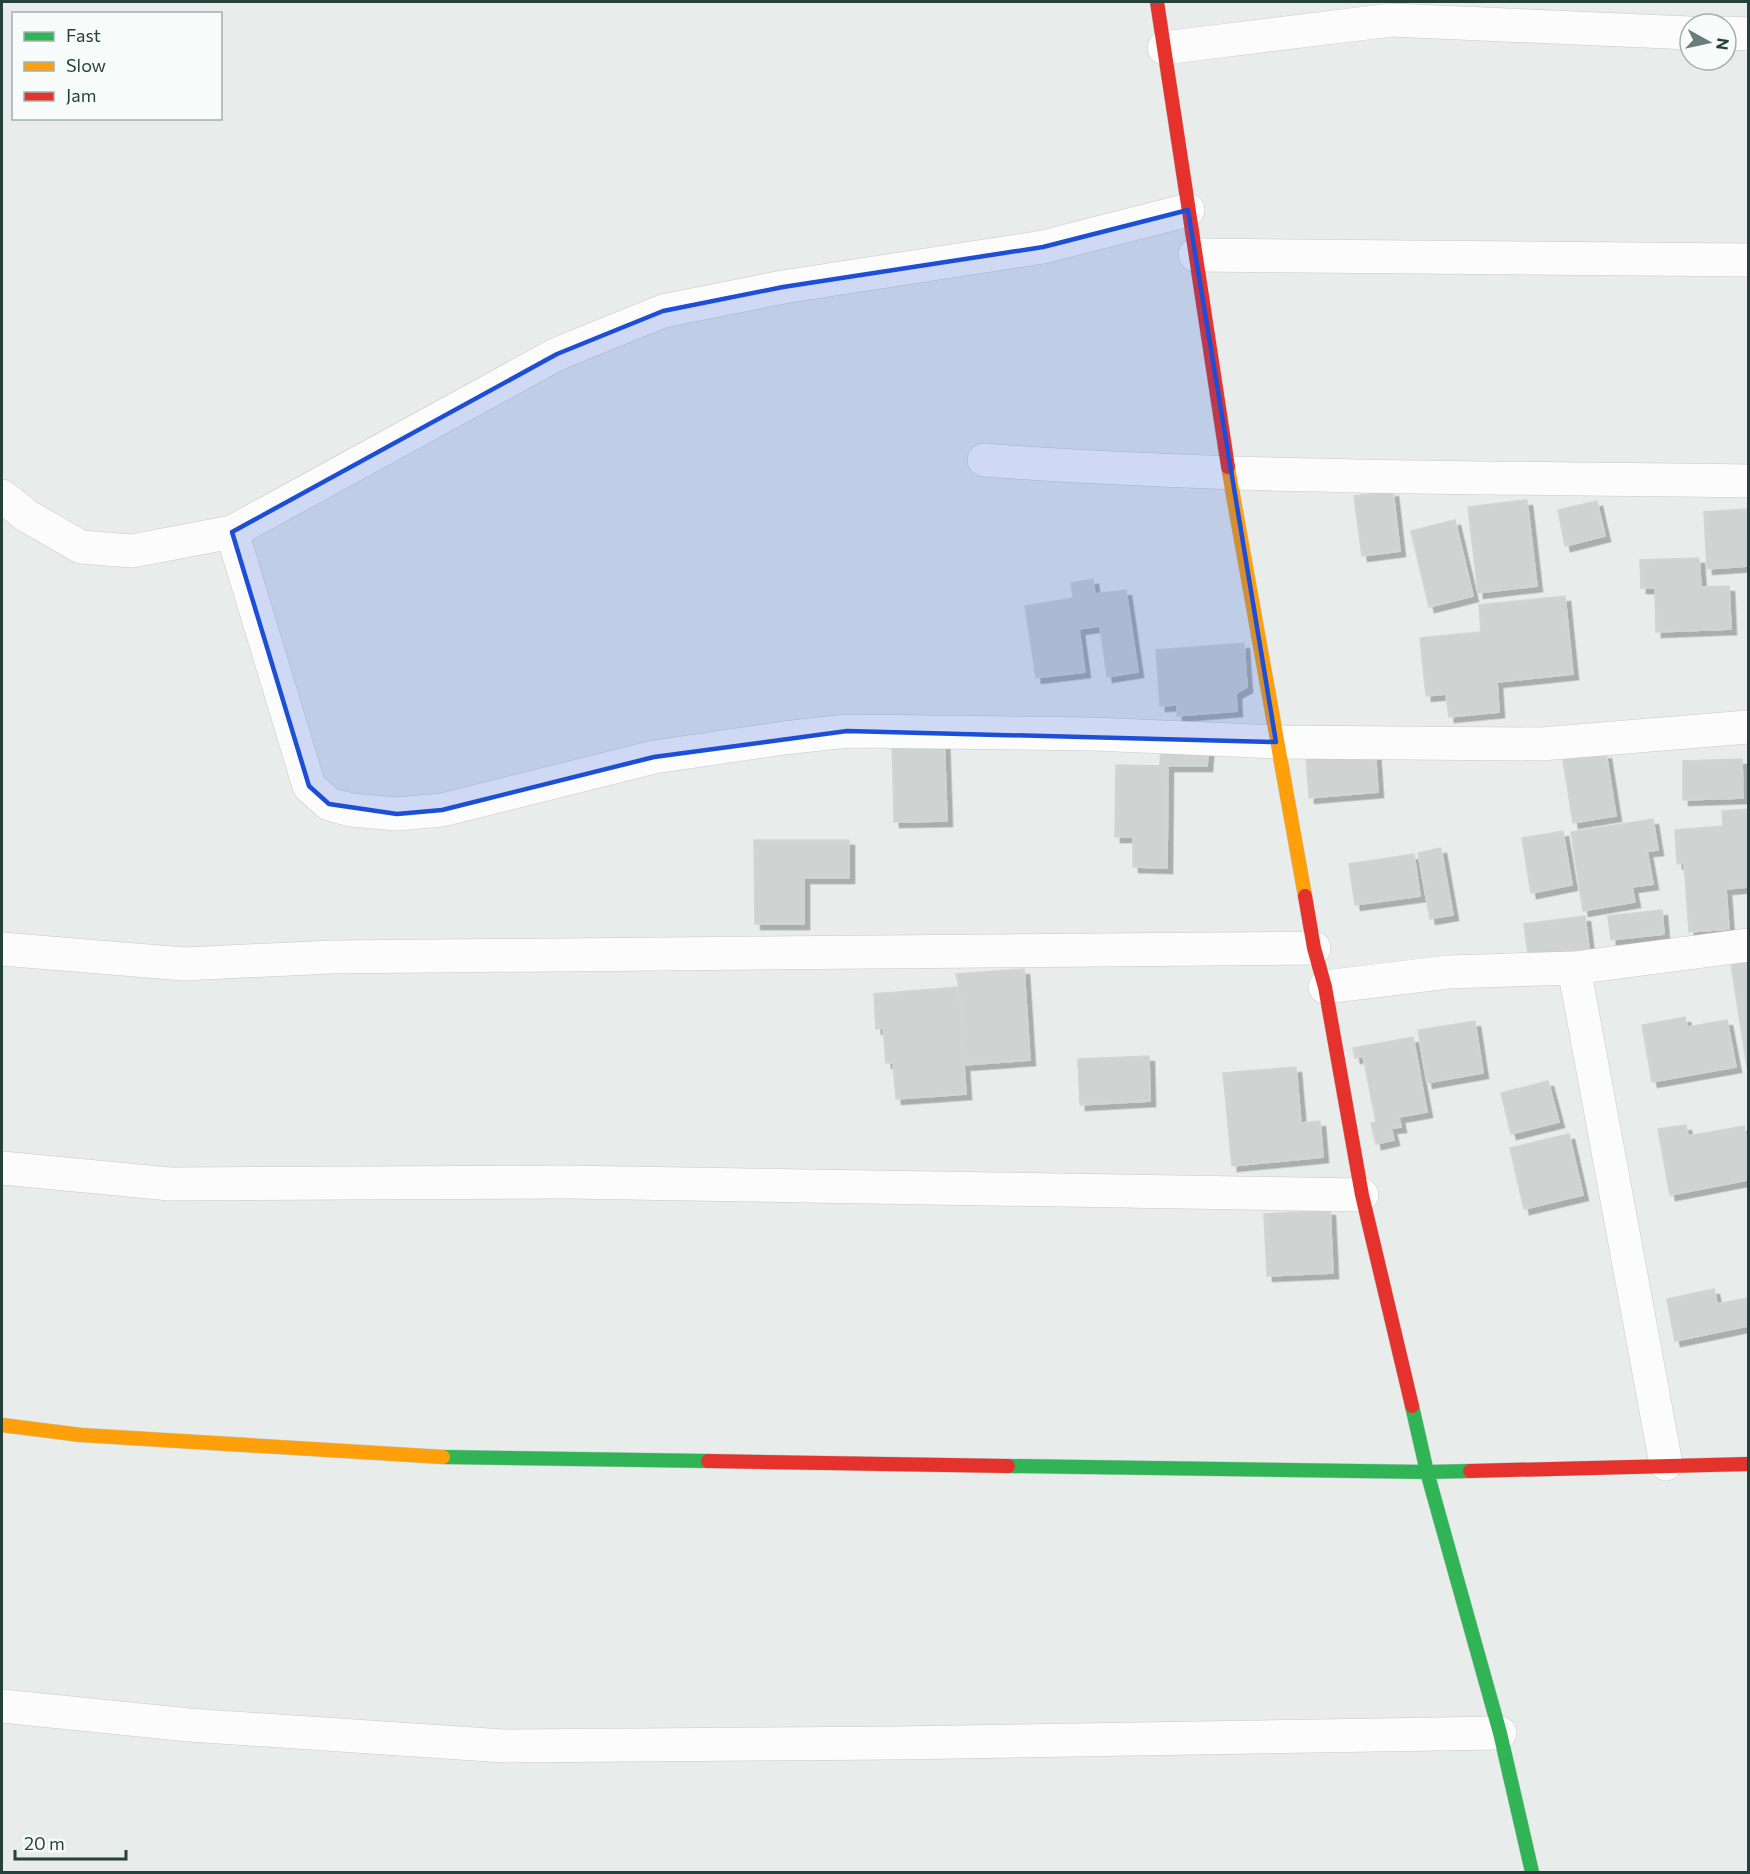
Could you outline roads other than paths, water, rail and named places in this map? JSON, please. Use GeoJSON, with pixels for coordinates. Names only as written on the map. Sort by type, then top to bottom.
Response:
{"type":"FeatureCollection","features":[{"type":"Feature","properties":{"kind":"street"},"geometry":{"type":"LineString","coordinates":[[1157,2],[1229,473],[1276,742],[1314,948],[1325,987],[1362,1195],[1427,1472],[1500,1732],[1532,1872]]}},
{"type":"Feature","properties":{"kind":"street"},"geometry":{"type":"LineString","coordinates":[[1164,48],[1391,20],[1678,32]]}},
{"type":"Feature","properties":{"kind":"street"},"geometry":{"type":"LineString","coordinates":[[2,496],[27,516],[81,547],[132,551],[232,532],[557,354],[663,311],[783,287],[1043,247],[1188,210]]}},
{"type":"Feature","properties":{"kind":"street"},"geometry":{"type":"LineString","coordinates":[[1195,255],[1749,260]]}},
{"type":"Feature","properties":{"kind":"street"},"geometry":{"type":"LineString","coordinates":[[984,460],[1081,467],[1229,473],[1749,481]]}},
{"type":"Feature","properties":{"kind":"street"},"geometry":{"type":"LineString","coordinates":[[232,532],[309,786],[329,804],[351,810],[397,814],[442,810],[654,757],[847,731],[1094,734],[1276,742],[1541,744],[1749,727]]}},
{"type":"Feature","properties":{"kind":"street"},"geometry":{"type":"LineString","coordinates":[[1325,987],[1448,972],[1574,968],[1749,945]]}},
{"type":"Feature","properties":{"kind":"street"},"geometry":{"type":"LineString","coordinates":[[2,949],[184,964],[331,957],[1314,948]]}},
{"type":"Feature","properties":{"kind":"street"},"geometry":{"type":"LineString","coordinates":[[1574,968],[1666,1464]]}},
{"type":"Feature","properties":{"kind":"street"},"geometry":{"type":"LineString","coordinates":[[2,1168],[170,1184],[567,1182],[1362,1195]]}},
{"type":"Feature","properties":{"kind":"street"},"geometry":{"type":"LineString","coordinates":[[2,1425],[81,1435],[412,1458],[1427,1472],[1666,1464],[1749,1464]]}},
{"type":"Feature","properties":{"kind":"street"},"geometry":{"type":"LineString","coordinates":[[2,1707],[189,1725],[504,1746],[896,1743],[1500,1732]]}}]}
